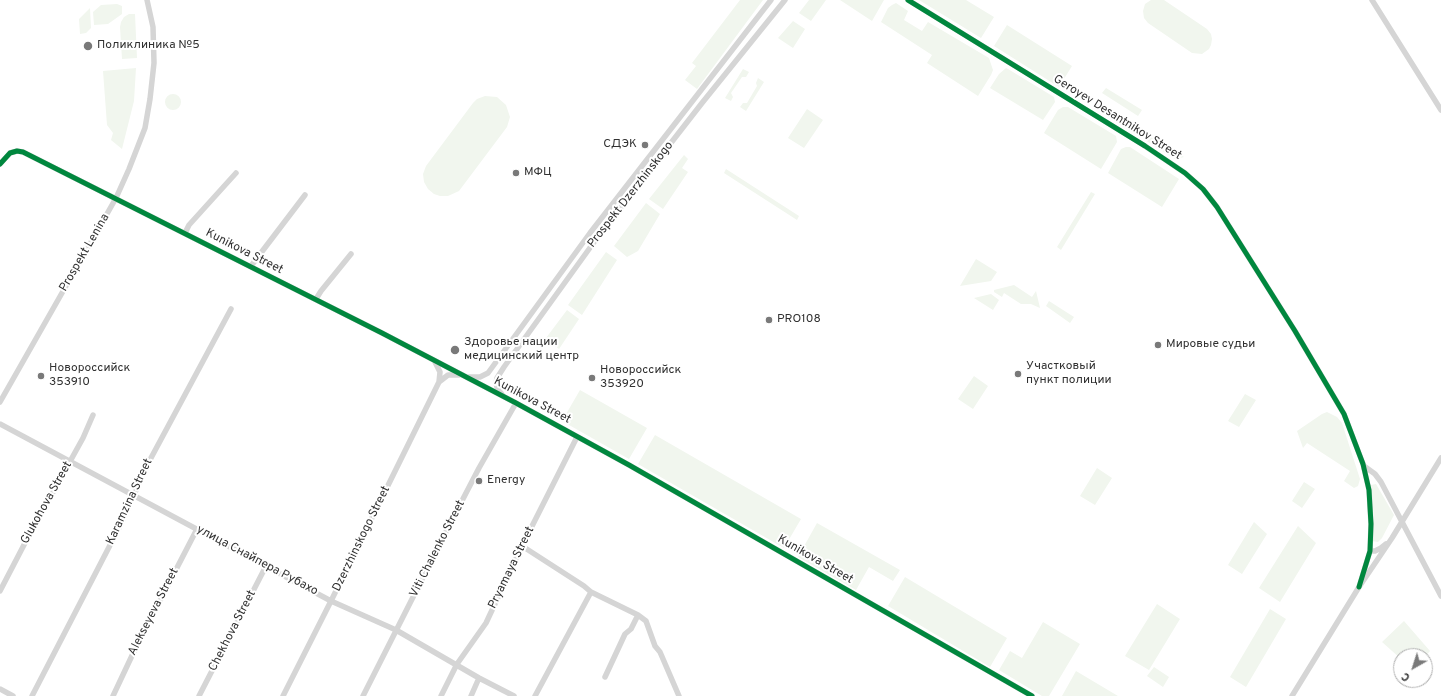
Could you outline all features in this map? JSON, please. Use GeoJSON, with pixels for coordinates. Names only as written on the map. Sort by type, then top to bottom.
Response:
{"type":"FeatureCollection","features":[{"type":"Feature","properties":{"kind":"street","name":"Prospekt Lenina"},"geometry":{"type":"LineString","coordinates":[[0,402],[116,198],[144,128],[150,99],[154,62],[153,27],[148,0]]}},
{"type":"Feature","properties":{"kind":"street","name":"Prospekt Dzerzhinskogo"},"geometry":{"type":"LineString","coordinates":[[488,373],[590,233],[771,0]]}},
{"type":"Feature","properties":{"kind":"street","name":"Prospekt Dzerzhinskogo"},"geometry":{"type":"LineString","coordinates":[[497,378],[597,238],[702,103],[785,0]]}},
{"type":"Feature","properties":{"kind":"street","name":"Geroyev Desantnikov Street"},"geometry":{"type":"LineString","coordinates":[[908,0],[1145,146],[1184,173],[1203,189],[1221,213],[1336,400],[1344,414],[1364,466],[1375,474],[1381,482],[1441,596]]}},
{"type":"Feature","properties":{"kind":"street"},"geometry":{"type":"LineString","coordinates":[[1372,0],[1441,110]]}},
{"type":"Feature","properties":{"kind":"street","name":"Kunikova Street"},"geometry":{"type":"LineString","coordinates":[[0,164],[10,153],[18,151],[24,152],[316,299],[516,403],[1032,696]]}},
{"type":"Feature","properties":{"kind":"street"},"geometry":{"type":"LineString","coordinates":[[185,234],[189,225],[236,173]]}},
{"type":"Feature","properties":{"kind":"street"},"geometry":{"type":"LineString","coordinates":[[251,266],[306,195]]}},
{"type":"Feature","properties":{"kind":"street"},"geometry":{"type":"LineString","coordinates":[[590,233],[597,238]]}},
{"type":"Feature","properties":{"kind":"street"},"geometry":{"type":"LineString","coordinates":[[316,299],[351,254]]}},
{"type":"Feature","properties":{"kind":"street","name":"Karamzina Street"},"geometry":{"type":"LineString","coordinates":[[32,696],[134,495],[144,471],[231,309]]}},
{"type":"Feature","properties":{"kind":"street"},"geometry":{"type":"LineString","coordinates":[[433,360],[437,364],[440,372],[439,382]]}},
{"type":"Feature","properties":{"kind":"street"},"geometry":{"type":"LineString","coordinates":[[439,382],[444,377],[451,374],[480,377],[488,373]]}},
{"type":"Feature","properties":{"kind":"street"},"geometry":{"type":"LineString","coordinates":[[488,373],[486,377],[487,384],[491,390]]}},
{"type":"Feature","properties":{"kind":"street"},"geometry":{"type":"LineString","coordinates":[[479,384],[487,384],[497,378]]}},
{"type":"Feature","properties":{"kind":"street"},"geometry":{"type":"LineString","coordinates":[[497,378],[497,387],[505,398]]}},
{"type":"Feature","properties":{"kind":"street","name":"Dzerzhinskogo Street"},"geometry":{"type":"LineString","coordinates":[[283,696],[439,382]]}},
{"type":"Feature","properties":{"kind":"street","name":"Viti Chalenko Street"},"geometry":{"type":"LineString","coordinates":[[363,696],[479,468],[516,403]]}},
{"type":"Feature","properties":{"kind":"street","name":"Glukohova Street"},"geometry":{"type":"LineString","coordinates":[[0,591],[29,534],[71,461],[93,415]]}},
{"type":"Feature","properties":{"kind":"street","name":"улица Снайпера Рубахо"},"geometry":{"type":"LineString","coordinates":[[0,424],[331,601],[396,630],[479,678],[514,696]]}},
{"type":"Feature","properties":{"kind":"street","name":"Pryamaya Street"},"geometry":{"type":"LineString","coordinates":[[441,696],[457,664],[486,623],[522,546],[577,437]]}},
{"type":"Feature","properties":{"kind":"street"},"geometry":{"type":"LineString","coordinates":[[1292,696],[1441,458]]}},
{"type":"Feature","properties":{"kind":"street"},"geometry":{"type":"LineString","coordinates":[[1359,587],[1370,551],[1371,509],[1364,466]]}},
{"type":"Feature","properties":{"kind":"street","name":"Alekseyeva Street"},"geometry":{"type":"LineString","coordinates":[[112,696],[197,529]]}},
{"type":"Feature","properties":{"kind":"street"},"geometry":{"type":"LineString","coordinates":[[1370,551],[1375,551],[1381,548],[1392,538]]}},
{"type":"Feature","properties":{"kind":"street"},"geometry":{"type":"LineString","coordinates":[[522,546],[591,592],[638,615],[646,621],[655,646],[660,652],[679,696]]}},
{"type":"Feature","properties":{"kind":"street","name":"Chekhova Street"},"geometry":{"type":"LineString","coordinates":[[199,696],[266,566]]}},
{"type":"Feature","properties":{"kind":"street"},"geometry":{"type":"LineString","coordinates":[[536,696],[591,592]]}},
{"type":"Feature","properties":{"kind":"street"},"geometry":{"type":"LineString","coordinates":[[605,677],[625,634],[631,629],[638,615]]}},
{"type":"Feature","properties":{"kind":"street"},"geometry":{"type":"LineString","coordinates":[[471,696],[479,678]]}},
{"type":"Feature","properties":{"kind":"street"},"geometry":{"type":"LineString","coordinates":[[0,689],[14,696]]}},
{"type":"Feature","properties":{"kind":"shaded area"},"geometry":{"type":"Polygon","coordinates":[[[740,0],[763,0],[697,89],[685,80],[696,66],[692,63],[740,0]]]}},
{"type":"Feature","properties":{"kind":"shaded area"},"geometry":{"type":"Polygon","coordinates":[[[809,0],[826,0],[811,21],[799,13],[809,0]]]}},
{"type":"Feature","properties":{"kind":"shaded area"},"geometry":{"type":"Polygon","coordinates":[[[840,0],[884,0],[872,21],[840,0]]]}},
{"type":"Feature","properties":{"kind":"shaded area"},"geometry":{"type":"Polygon","coordinates":[[[919,0],[966,0],[994,17],[981,38],[919,0]]]}},
{"type":"Feature","properties":{"kind":"shaded area"},"geometry":{"type":"Polygon","coordinates":[[[1151,0],[1164,0],[1207,29],[1211,34],[1212,39],[1209,49],[1202,54],[1192,53],[1148,23],[1144,18],[1143,11],[1145,4],[1151,0]]]}},
{"type":"Feature","properties":{"kind":"shaded area"},"geometry":{"type":"Polygon","coordinates":[[[896,3],[908,11],[904,20],[922,31],[928,22],[989,58],[993,70],[978,96],[927,63],[932,55],[881,22],[888,8],[896,3]]]}},
{"type":"Feature","properties":{"kind":"shaded area"},"geometry":{"type":"Polygon","coordinates":[[[117,4],[122,6],[122,14],[108,24],[94,25],[93,12],[101,5],[117,4]]]}},
{"type":"Feature","properties":{"kind":"shaded area"},"geometry":{"type":"Polygon","coordinates":[[[90,8],[91,28],[86,33],[80,34],[79,19],[90,8]]]}},
{"type":"Feature","properties":{"kind":"shaded area"},"geometry":{"type":"Polygon","coordinates":[[[129,14],[135,14],[137,58],[122,59],[120,27],[124,17],[129,14]]]}},
{"type":"Feature","properties":{"kind":"shaded area"},"geometry":{"type":"Polygon","coordinates":[[[793,21],[805,29],[793,48],[778,38],[793,21]]]}},
{"type":"Feature","properties":{"kind":"shaded area"},"geometry":{"type":"Polygon","coordinates":[[[1007,25],[1072,66],[1059,87],[994,46],[1007,25]]]}},
{"type":"Feature","properties":{"kind":"shaded area"},"geometry":{"type":"Polygon","coordinates":[[[136,68],[134,101],[122,149],[111,140],[113,133],[107,125],[103,71],[136,68]]]}},
{"type":"Feature","properties":{"kind":"shaded area"},"geometry":{"type":"Polygon","coordinates":[[[1006,68],[1054,97],[1055,102],[1043,120],[990,88],[999,74],[1006,68]]]}},
{"type":"Feature","properties":{"kind":"shaded area"},"geometry":{"type":"Polygon","coordinates":[[[743,69],[749,72],[746,77],[742,77],[731,93],[733,97],[731,101],[725,98],[743,69]]]}},
{"type":"Feature","properties":{"kind":"shaded area"},"geometry":{"type":"Polygon","coordinates":[[[758,78],[764,82],[746,111],[740,107],[743,103],[747,103],[757,86],[756,83],[758,78]]]}},
{"type":"Feature","properties":{"kind":"shaded area"},"geometry":{"type":"Polygon","coordinates":[[[1106,88],[1142,110],[1138,116],[1102,93],[1106,88]]]}},
{"type":"Feature","properties":{"kind":"shaded area"},"geometry":{"type":"Polygon","coordinates":[[[173,94],[180,99],[181,102],[176,109],[173,110],[166,105],[165,102],[170,95],[173,94]]]}},
{"type":"Feature","properties":{"kind":"shaded area"},"geometry":{"type":"Polygon","coordinates":[[[485,96],[497,97],[506,105],[510,117],[507,127],[459,191],[448,196],[434,194],[428,189],[424,182],[423,174],[426,166],[473,103],[477,99],[485,96]]]}},
{"type":"Feature","properties":{"kind":"shaded area"},"geometry":{"type":"Polygon","coordinates":[[[1063,107],[1068,107],[1116,136],[1117,142],[1101,169],[1044,133],[1058,110],[1063,107]]]}},
{"type":"Feature","properties":{"kind":"shaded area"},"geometry":{"type":"Polygon","coordinates":[[[807,109],[823,120],[804,148],[788,138],[807,109]]]}},
{"type":"Feature","properties":{"kind":"shaded area"},"geometry":{"type":"Polygon","coordinates":[[[1148,135],[1184,157],[1175,159],[1145,140],[1148,135]]]}},
{"type":"Feature","properties":{"kind":"shaded area"},"geometry":{"type":"Polygon","coordinates":[[[1130,147],[1179,179],[1162,207],[1108,173],[1121,149],[1130,147]]]}},
{"type":"Feature","properties":{"kind":"shaded area"},"geometry":{"type":"Polygon","coordinates":[[[684,155],[688,159],[682,168],[688,172],[663,209],[649,199],[684,155]]]}},
{"type":"Feature","properties":{"kind":"shaded area"},"geometry":{"type":"Polygon","coordinates":[[[726,169],[799,216],[797,220],[724,173],[726,169]]]}},
{"type":"Feature","properties":{"kind":"shaded area"},"geometry":{"type":"Polygon","coordinates":[[[1091,192],[1095,194],[1061,250],[1057,247],[1091,192]]]}},
{"type":"Feature","properties":{"kind":"shaded area"},"geometry":{"type":"Polygon","coordinates":[[[646,203],[660,214],[638,251],[627,257],[614,246],[646,203]]]}},
{"type":"Feature","properties":{"kind":"shaded area"},"geometry":{"type":"Polygon","coordinates":[[[606,252],[617,260],[582,315],[568,305],[606,252]]]}},
{"type":"Feature","properties":{"kind":"shaded area"},"geometry":{"type":"Polygon","coordinates":[[[976,259],[997,272],[991,281],[960,286],[976,259]]]}},
{"type":"Feature","properties":{"kind":"shaded area"},"geometry":{"type":"Polygon","coordinates":[[[1014,285],[1032,297],[1036,291],[1040,308],[1031,304],[1021,304],[1004,293],[1002,297],[994,292],[994,290],[1014,285]]]}},
{"type":"Feature","properties":{"kind":"shaded area"},"geometry":{"type":"Polygon","coordinates":[[[991,294],[999,300],[993,310],[974,298],[991,294]]]}},
{"type":"Feature","properties":{"kind":"shaded area"},"geometry":{"type":"Polygon","coordinates":[[[1049,301],[1074,317],[1070,323],[1046,306],[1049,301]]]}},
{"type":"Feature","properties":{"kind":"shaded area"},"geometry":{"type":"Polygon","coordinates":[[[567,310],[579,319],[559,349],[546,338],[567,310]]]}},
{"type":"Feature","properties":{"kind":"shaded area"},"geometry":{"type":"Polygon","coordinates":[[[974,376],[988,386],[973,409],[958,399],[974,376]]]}},
{"type":"Feature","properties":{"kind":"shaded area"},"geometry":{"type":"Polygon","coordinates":[[[580,390],[647,428],[629,459],[562,421],[580,390]]]}},
{"type":"Feature","properties":{"kind":"shaded area"},"geometry":{"type":"Polygon","coordinates":[[[1245,394],[1256,400],[1239,427],[1228,421],[1245,394]]]}},
{"type":"Feature","properties":{"kind":"shaded area"},"geometry":{"type":"Polygon","coordinates":[[[1327,412],[1337,417],[1342,423],[1360,479],[1358,486],[1354,488],[1344,481],[1350,471],[1307,443],[1303,448],[1297,431],[1327,412]]]}},
{"type":"Feature","properties":{"kind":"shaded area"},"geometry":{"type":"Polygon","coordinates":[[[655,435],[801,519],[784,548],[638,464],[655,435]]]}},
{"type":"Feature","properties":{"kind":"shaded area"},"geometry":{"type":"Polygon","coordinates":[[[1097,468],[1112,478],[1095,505],[1080,496],[1097,468]]]}},
{"type":"Feature","properties":{"kind":"shaded area"},"geometry":{"type":"Polygon","coordinates":[[[1304,482],[1315,489],[1302,508],[1292,501],[1304,482]]]}},
{"type":"Feature","properties":{"kind":"shaded area"},"geometry":{"type":"Polygon","coordinates":[[[1376,484],[1394,515],[1382,538],[1378,542],[1372,541],[1374,518],[1371,485],[1376,484]]]}},
{"type":"Feature","properties":{"kind":"shaded area"},"geometry":{"type":"Polygon","coordinates":[[[1254,522],[1267,534],[1242,574],[1228,565],[1254,522]]]}},
{"type":"Feature","properties":{"kind":"shaded area"},"geometry":{"type":"Polygon","coordinates":[[[817,523],[900,570],[893,581],[869,567],[856,590],[798,557],[817,523]]]}},
{"type":"Feature","properties":{"kind":"shaded area"},"geometry":{"type":"Polygon","coordinates":[[[1298,526],[1316,543],[1280,602],[1259,588],[1298,526]]]}},
{"type":"Feature","properties":{"kind":"shaded area"},"geometry":{"type":"Polygon","coordinates":[[[905,577],[1007,638],[990,667],[888,606],[905,577]]]}},
{"type":"Feature","properties":{"kind":"shaded area"},"geometry":{"type":"Polygon","coordinates":[[[1157,604],[1180,619],[1149,670],[1125,656],[1157,604]]]}},
{"type":"Feature","properties":{"kind":"shaded area"},"geometry":{"type":"Polygon","coordinates":[[[1270,609],[1286,619],[1246,687],[1230,677],[1270,609]]]}},
{"type":"Feature","properties":{"kind":"shaded area"},"geometry":{"type":"Polygon","coordinates":[[[1404,621],[1427,648],[1393,648],[1393,652],[1382,642],[1404,621]]]}},
{"type":"Feature","properties":{"kind":"shaded area"},"geometry":{"type":"Polygon","coordinates":[[[1043,622],[1080,644],[1049,696],[1042,696],[999,670],[1010,651],[1022,658],[1043,622]]]}},
{"type":"Feature","properties":{"kind":"shaded area"},"geometry":{"type":"Polygon","coordinates":[[[1154,667],[1169,677],[1163,687],[1147,676],[1154,667]]]}},
{"type":"Feature","properties":{"kind":"shaded area"},"geometry":{"type":"Polygon","coordinates":[[[1076,671],[1118,696],[1062,696],[1076,671]]]}},
{"type":"Feature","properties":{"kind":"cycle path"},"geometry":{"type":"LineString","coordinates":[[908,0],[1145,146],[1185,173],[1203,189],[1217,207],[1295,331],[1344,414],[1363,464],[1369,490],[1371,524],[1370,551],[1359,587]]}},
{"type":"Feature","properties":{"kind":"cycle path"},"geometry":{"type":"LineString","coordinates":[[0,164],[10,153],[17,151],[23,152],[382,333],[516,403],[629,465],[1032,696]]}},
{"type":"Feature","properties":{"kind":"place","name":"Поликлиника №5"},"geometry":{"type":"Point","coordinates":[88,46]}},
{"type":"Feature","properties":{"kind":"place","name":"СДЭК"},"geometry":{"type":"Point","coordinates":[645,145]}},
{"type":"Feature","properties":{"kind":"place","name":"МФЦ"},"geometry":{"type":"Point","coordinates":[516,173]}},
{"type":"Feature","properties":{"kind":"place","name":"PRO108"},"geometry":{"type":"Point","coordinates":[769,320]}},
{"type":"Feature","properties":{"kind":"place","name":"Мировые судьи"},"geometry":{"type":"Point","coordinates":[1158,345]}},
{"type":"Feature","properties":{"kind":"place","name":"Здоровье нации медицинский центр"},"geometry":{"type":"Point","coordinates":[455,350]}},
{"type":"Feature","properties":{"kind":"place","name":"Участковый пункт полиции"},"geometry":{"type":"Point","coordinates":[1018,374]}},
{"type":"Feature","properties":{"kind":"place","name":"Новороссийск 353910"},"geometry":{"type":"Point","coordinates":[41,376]}},
{"type":"Feature","properties":{"kind":"place","name":"Новороссийск 353920"},"geometry":{"type":"Point","coordinates":[592,378]}},
{"type":"Feature","properties":{"kind":"place","name":"Energy"},"geometry":{"type":"Point","coordinates":[479,481]}}]}
